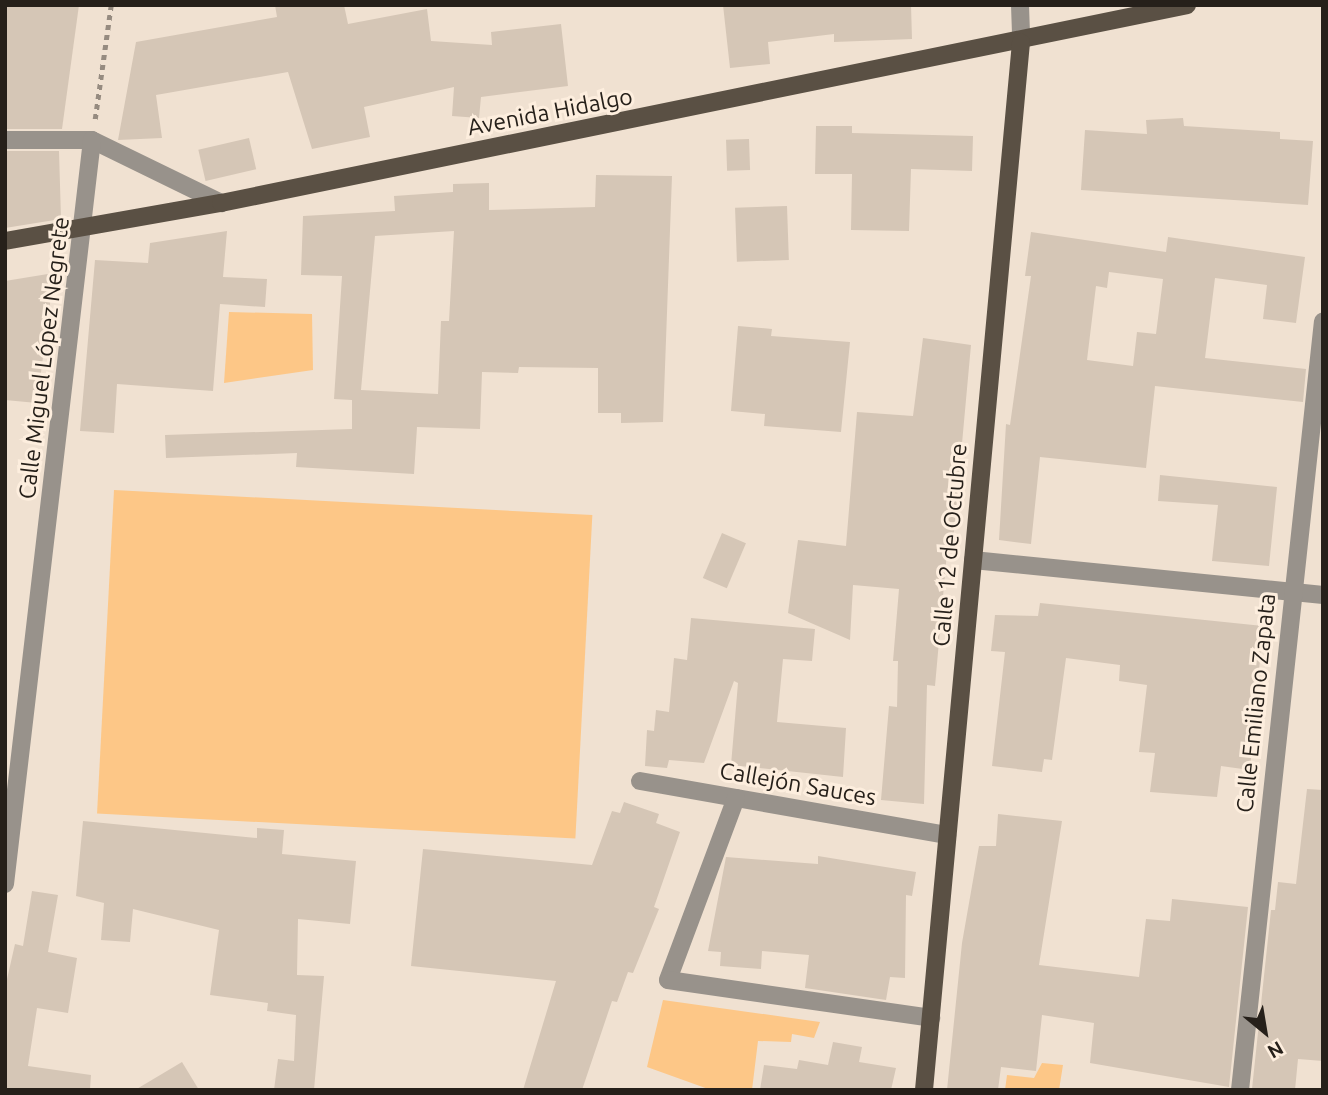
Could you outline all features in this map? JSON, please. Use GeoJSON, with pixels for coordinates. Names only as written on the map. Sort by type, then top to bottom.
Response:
{"type":"FeatureCollection","features":[{"type":"Feature","properties":{"kind":"main road","name":"Avenida Hidalgo"},"geometry":{"type":"LineString","coordinates":[[1103,20],[1132,5]]}},
{"type":"Feature","properties":{"kind":"main road","name":"Avenida Hidalgo"},"geometry":{"type":"LineString","coordinates":[[5,242],[85,225],[221,203],[1021,42],[1103,20],[1186,5]]}},
{"type":"Feature","properties":{"kind":"main road","name":"Calle 12 de Octubre"},"geometry":{"type":"LineString","coordinates":[[924,1090],[1021,42]]}},
{"type":"Feature","properties":{"kind":"street","name":"Calle 12 de Octubre"},"geometry":{"type":"LineString","coordinates":[[1020,5],[1021,42]]}},
{"type":"Feature","properties":{"kind":"street"},"geometry":{"type":"LineString","coordinates":[[5,140],[92,140],[221,203]]}},
{"type":"Feature","properties":{"kind":"street","name":"Calle Miguel López Negrete"},"geometry":{"type":"LineString","coordinates":[[5,884],[85,225],[92,140]]}},
{"type":"Feature","properties":{"kind":"street","name":"Calle Emiliano Zapata"},"geometry":{"type":"LineString","coordinates":[[1240,1090],[1323,321]]}},
{"type":"Feature","properties":{"kind":"street"},"geometry":{"type":"LineString","coordinates":[[973,560],[1323,595]]}},
{"type":"Feature","properties":{"kind":"street","name":"Callejón Sauces"},"geometry":{"type":"LineString","coordinates":[[640,781],[947,835]]}},
{"type":"Feature","properties":{"kind":"street"},"geometry":{"type":"LineString","coordinates":[[736,798],[668,980],[932,1018]]}},
{"type":"Feature","properties":{"kind":"path"},"geometry":{"type":"LineString","coordinates":[[92,140],[111,5]]}},
{"type":"Feature","properties":{"kind":"shaded area"},"geometry":{"type":"Polygon","coordinates":[[[229,312],[312,314],[313,370],[224,383],[229,312]]]}},
{"type":"Feature","properties":{"kind":"shaded area"},"geometry":{"type":"Polygon","coordinates":[[[114,490],[592,515],[575,839],[97,814],[114,490]]]}},
{"type":"Feature","properties":{"kind":"shaded area"},"geometry":{"type":"Polygon","coordinates":[[[663,1000],[820,1022],[814,1038],[792,1034],[791,1042],[758,1041],[752,1090],[711,1090],[647,1067],[663,1000]]]}},
{"type":"Feature","properties":{"kind":"shaded area"},"geometry":{"type":"Polygon","coordinates":[[[1042,1063],[1063,1065],[1059,1090],[1005,1090],[1007,1075],[1034,1078],[1042,1063]]]}},
{"type":"Feature","properties":{"kind":"building"},"geometry":{"type":"Polygon","coordinates":[[[5,5],[79,5],[62,129],[5,129],[5,5]]]}},
{"type":"Feature","properties":{"kind":"building"},"geometry":{"type":"Polygon","coordinates":[[[275,5],[344,5],[348,24],[427,9],[431,41],[492,45],[491,32],[561,24],[568,86],[481,97],[479,118],[452,116],[454,87],[364,107],[370,137],[312,149],[288,72],[156,95],[162,138],[118,140],[136,42],[277,17],[275,5]]]}},
{"type":"Feature","properties":{"kind":"building"},"geometry":{"type":"Polygon","coordinates":[[[723,5],[911,5],[912,39],[834,42],[834,34],[768,42],[770,64],[730,68],[723,5]]]}},
{"type":"Feature","properties":{"kind":"building"},"geometry":{"type":"Polygon","coordinates":[[[1183,118],[1184,126],[1280,132],[1280,139],[1313,141],[1308,205],[1081,190],[1085,130],[1147,134],[1146,120],[1183,118]]]}},
{"type":"Feature","properties":{"kind":"building"},"geometry":{"type":"Polygon","coordinates":[[[816,126],[852,126],[852,133],[973,136],[972,171],[911,169],[909,231],[851,230],[852,174],[815,174],[816,126]]]}},
{"type":"Feature","properties":{"kind":"building"},"geometry":{"type":"Polygon","coordinates":[[[249,138],[256,169],[206,181],[198,150],[249,138]]]}},
{"type":"Feature","properties":{"kind":"building"},"geometry":{"type":"Polygon","coordinates":[[[749,139],[750,170],[727,171],[726,140],[749,139]]]}},
{"type":"Feature","properties":{"kind":"building"},"geometry":{"type":"Polygon","coordinates":[[[5,151],[59,151],[61,219],[5,228],[5,151]]]}},
{"type":"Feature","properties":{"kind":"building"},"geometry":{"type":"Polygon","coordinates":[[[596,175],[672,176],[663,422],[621,423],[621,413],[598,413],[598,368],[519,367],[518,373],[482,372],[480,429],[417,427],[414,474],[296,467],[297,453],[166,458],[165,435],[352,429],[352,400],[334,399],[342,276],[301,275],[303,216],[395,211],[394,196],[453,192],[453,184],[489,183],[489,210],[595,207],[596,175]],[[454,231],[375,236],[361,390],[438,394],[441,321],[449,321],[454,231]]]}},
{"type":"Feature","properties":{"kind":"building"},"geometry":{"type":"Polygon","coordinates":[[[787,206],[789,260],[737,262],[735,208],[787,206]]]}},
{"type":"Feature","properties":{"kind":"building"},"geometry":{"type":"Polygon","coordinates":[[[227,231],[223,277],[267,279],[265,307],[220,304],[213,391],[117,384],[114,433],[80,431],[95,260],[148,263],[150,243],[227,231]]]}},
{"type":"Feature","properties":{"kind":"building"},"geometry":{"type":"Polygon","coordinates":[[[1031,232],[1166,252],[1168,237],[1305,257],[1296,323],[1263,319],[1267,285],[1215,278],[1205,358],[1306,369],[1303,402],[1155,386],[1146,468],[1040,457],[1031,544],[999,540],[1006,424],[1010,425],[1031,276],[1025,276],[1031,232]],[[1109,272],[1107,288],[1096,286],[1087,360],[1133,366],[1137,332],[1156,334],[1163,279],[1109,272]]]}},
{"type":"Feature","properties":{"kind":"building"},"geometry":{"type":"Polygon","coordinates":[[[54,273],[37,403],[5,400],[5,281],[54,273]]]}},
{"type":"Feature","properties":{"kind":"building"},"geometry":{"type":"Polygon","coordinates":[[[738,326],[772,329],[771,336],[850,342],[841,432],[764,426],[765,414],[731,411],[738,326]]]}},
{"type":"Feature","properties":{"kind":"building"},"geometry":{"type":"Polygon","coordinates":[[[923,338],[971,345],[952,553],[947,552],[935,686],[927,685],[924,804],[881,800],[889,706],[897,707],[898,661],[893,661],[899,589],[853,585],[850,640],[788,613],[798,540],[846,546],[857,412],[913,416],[923,338]]]}},
{"type":"Feature","properties":{"kind":"building"},"geometry":{"type":"Polygon","coordinates":[[[1160,475],[1277,487],[1269,566],[1212,561],[1218,505],[1158,501],[1160,475]]]}},
{"type":"Feature","properties":{"kind":"building"},"geometry":{"type":"Polygon","coordinates":[[[722,533],[746,543],[727,588],[703,578],[722,533]]]}},
{"type":"Feature","properties":{"kind":"building"},"geometry":{"type":"Polygon","coordinates":[[[1040,603],[1263,626],[1250,770],[1221,766],[1217,797],[1150,792],[1155,753],[1139,752],[1147,685],[1119,681],[1120,665],[1066,658],[1052,760],[1044,759],[1042,772],[992,766],[1005,652],[991,651],[995,615],[1038,616],[1040,603]]]}},
{"type":"Feature","properties":{"kind":"building"},"geometry":{"type":"Polygon","coordinates":[[[691,618],[815,629],[812,661],[783,659],[777,722],[846,728],[843,777],[731,765],[738,683],[734,681],[704,763],[669,760],[667,768],[645,766],[647,730],[654,731],[656,710],[669,712],[674,658],[687,660],[691,618]]]}},
{"type":"Feature","properties":{"kind":"building"},"geometry":{"type":"Polygon","coordinates":[[[1307,789],[1323,790],[1323,1061],[1298,1059],[1295,1090],[1252,1089],[1271,910],[1275,910],[1278,882],[1296,884],[1307,789]]]}},
{"type":"Feature","properties":{"kind":"building"},"geometry":{"type":"Polygon","coordinates":[[[624,802],[659,814],[656,823],[680,832],[654,907],[659,909],[633,973],[628,972],[617,1002],[612,1001],[582,1090],[523,1090],[556,981],[411,966],[423,849],[592,865],[612,811],[620,813],[624,802]]]}},
{"type":"Feature","properties":{"kind":"building"},"geometry":{"type":"Polygon","coordinates":[[[998,814],[1062,821],[1039,965],[1139,977],[1146,919],[1170,921],[1172,899],[1248,907],[1229,1087],[1090,1063],[1094,1023],[1042,1015],[1036,1071],[1001,1067],[998,1090],[947,1090],[962,943],[979,846],[996,846],[998,814]]]}},
{"type":"Feature","properties":{"kind":"building"},"geometry":{"type":"Polygon","coordinates":[[[83,821],[257,838],[257,828],[284,830],[282,854],[356,861],[350,924],[298,919],[297,975],[324,976],[314,1090],[274,1090],[278,1059],[294,1061],[296,1015],[267,1011],[268,1003],[210,995],[219,930],[133,909],[130,942],[101,940],[104,903],[76,896],[83,821]]]}},
{"type":"Feature","properties":{"kind":"building"},"geometry":{"type":"Polygon","coordinates":[[[818,856],[916,872],[912,896],[906,895],[905,978],[890,977],[886,1000],[805,988],[809,955],[762,951],[761,969],[720,966],[721,952],[708,951],[726,857],[818,864],[818,856]]]}},
{"type":"Feature","properties":{"kind":"building"},"geometry":{"type":"Polygon","coordinates":[[[32,891],[58,895],[48,952],[77,958],[68,1013],[37,1008],[28,1066],[91,1075],[90,1090],[5,1090],[5,988],[15,944],[23,946],[32,891]]]}},
{"type":"Feature","properties":{"kind":"building"},"geometry":{"type":"Polygon","coordinates":[[[833,1042],[862,1047],[859,1062],[896,1068],[891,1090],[760,1090],[764,1065],[797,1069],[799,1060],[828,1065],[833,1042]]]}},
{"type":"Feature","properties":{"kind":"building"},"geometry":{"type":"Polygon","coordinates":[[[182,1062],[199,1090],[135,1090],[182,1062]]]}}]}
